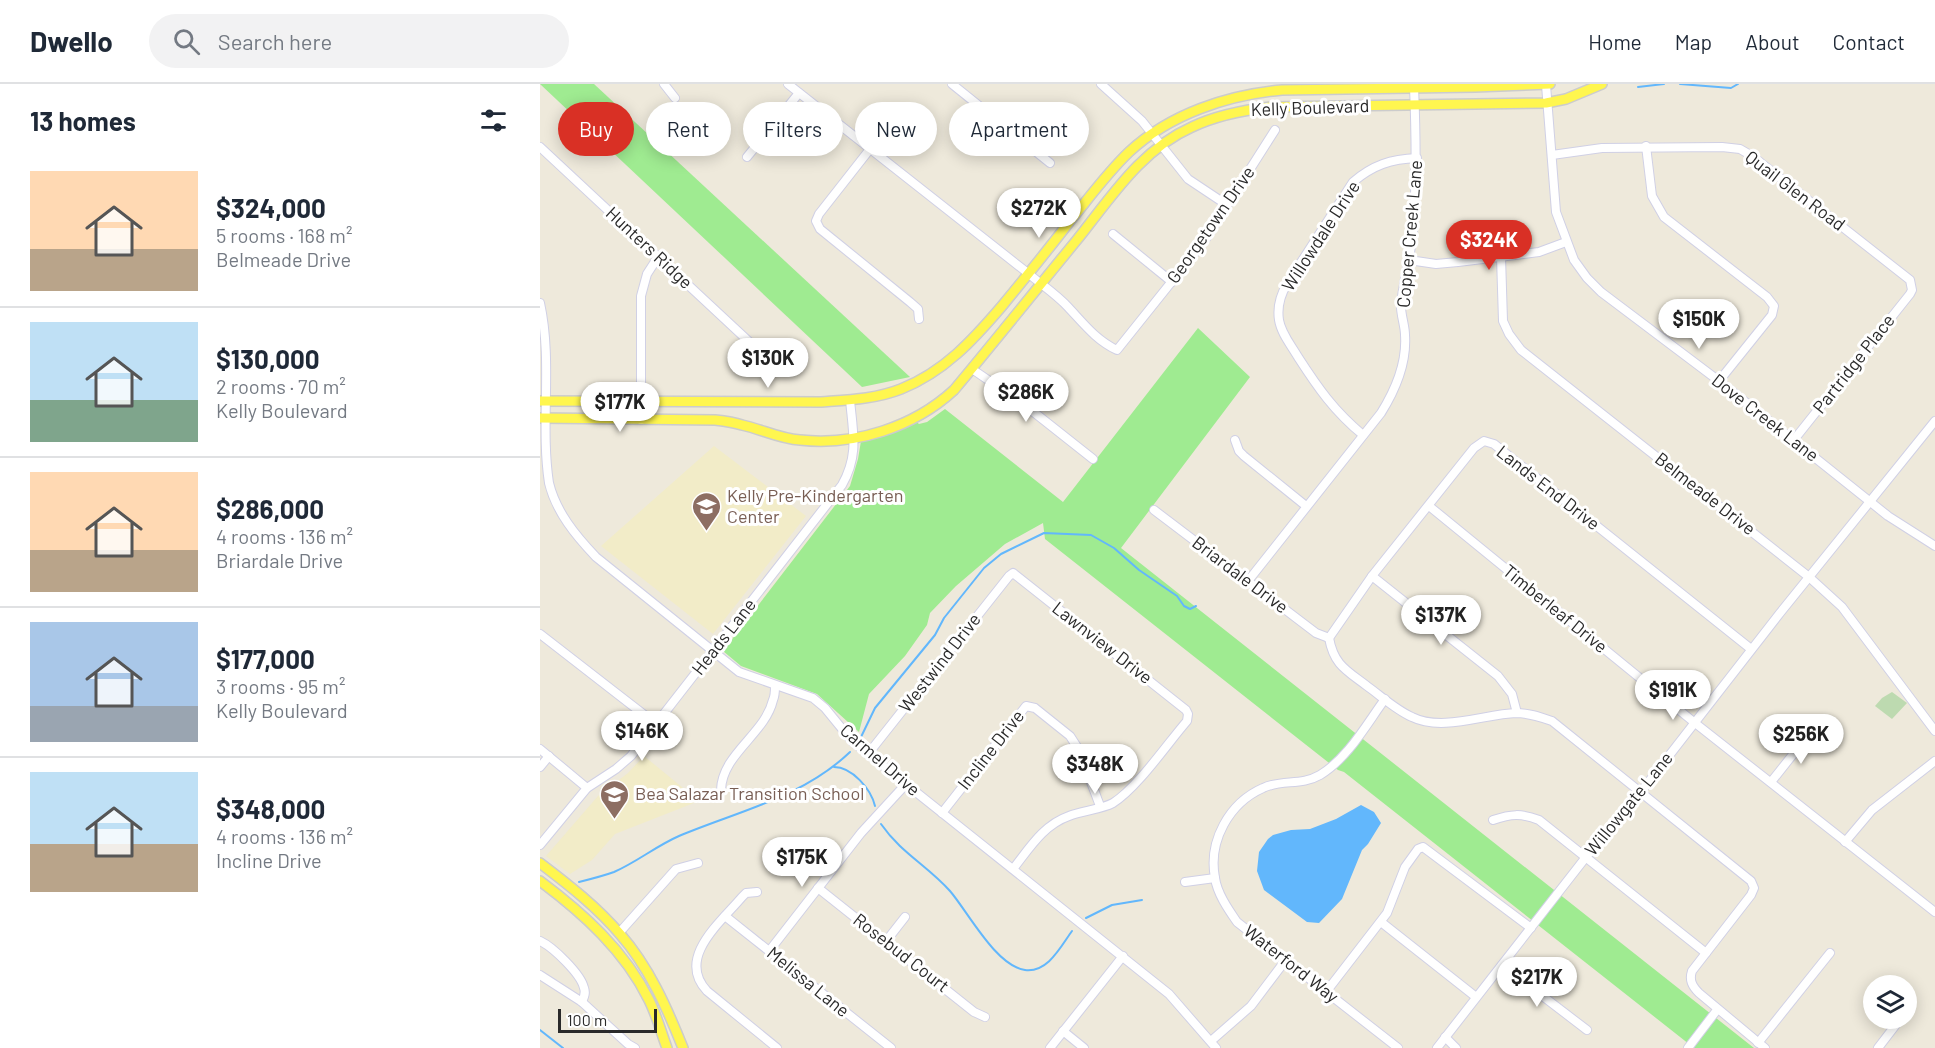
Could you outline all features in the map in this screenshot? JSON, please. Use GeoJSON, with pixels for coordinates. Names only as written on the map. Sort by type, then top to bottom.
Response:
{"type":"FeatureCollection","features":[{"type":"Feature","properties":{"kind":"main road","name":"Kelly Boulevard"},"geometry":{"type":"LineString","coordinates":[[542,401],[850,400],[900,390],[936,370],[970,342],[1130,151],[1153,134],[1211,104],[1256,92],[1548,84]]}},
{"type":"Feature","properties":{"kind":"main road","name":"Kelly Boulevard"},"geometry":{"type":"LineString","coordinates":[[542,418],[715,420],[742,424],[799,440],[854,439],[896,426],[928,412],[954,390],[1124,179],[1161,146],[1191,127],[1229,113],[1271,107],[1546,103],[1566,99],[1602,84]]}},
{"type":"Feature","properties":{"kind":"main road"},"geometry":{"type":"LineString","coordinates":[[540,863],[589,902],[619,933],[646,970],[683,1048]]}},
{"type":"Feature","properties":{"kind":"main road"},"geometry":{"type":"LineString","coordinates":[[540,881],[598,929],[612,945],[648,999],[658,1020],[666,1048]]}},
{"type":"Feature","properties":{"kind":"street"},"geometry":{"type":"LineString","coordinates":[[664,84],[675,98]]}},
{"type":"Feature","properties":{"kind":"street"},"geometry":{"type":"LineString","coordinates":[[788,84],[855,137]]}},
{"type":"Feature","properties":{"kind":"street"},"geometry":{"type":"LineString","coordinates":[[952,84],[1050,162]]}},
{"type":"Feature","properties":{"kind":"street"},"geometry":{"type":"LineString","coordinates":[[1101,84],[1132,110],[1188,180],[1227,205]]}},
{"type":"Feature","properties":{"kind":"street","name":"Dove Creek Lane"},"geometry":{"type":"LineString","coordinates":[[1548,84],[1546,103],[1556,212],[1574,260],[1587,278],[1601,292],[1719,381],[1888,516],[1935,546]]}},
{"type":"Feature","properties":{"kind":"street","name":"Copper Creek Lane"},"geometry":{"type":"LineString","coordinates":[[1248,581],[1389,400],[1401,372],[1405,354],[1405,336],[1401,305],[1415,211],[1414,87]]}},
{"type":"Feature","properties":{"kind":"street"},"geometry":{"type":"LineString","coordinates":[[747,157],[799,93]]}},
{"type":"Feature","properties":{"kind":"street","name":"Georgetown Drive"},"geometry":{"type":"LineString","coordinates":[[1041,284],[1067,306],[1105,345],[1117,350],[1205,240],[1275,130]]}},
{"type":"Feature","properties":{"kind":"street"},"geometry":{"type":"LineString","coordinates":[[1646,146],[1652,196],[1664,217],[1767,297],[1774,306],[1772,315],[1719,381]]}},
{"type":"Feature","properties":{"kind":"street","name":"Quail Glen Road"},"geometry":{"type":"LineString","coordinates":[[1552,155],[1587,148],[1646,146],[1740,149],[1910,280],[1912,285]]}},
{"type":"Feature","properties":{"kind":"street","name":"Hunters Ridge"},"geometry":{"type":"LineString","coordinates":[[540,147],[758,350]]}},
{"type":"Feature","properties":{"kind":"street"},"geometry":{"type":"LineString","coordinates":[[865,156],[816,221],[820,229],[918,309],[919,319]]}},
{"type":"Feature","properties":{"kind":"street"},"geometry":{"type":"LineString","coordinates":[[879,156],[1041,284]]}},
{"type":"Feature","properties":{"kind":"street","name":"Willowdale Drive"},"geometry":{"type":"LineString","coordinates":[[1363,435],[1336,412],[1322,395],[1286,338],[1279,320],[1281,298],[1287,284],[1353,182],[1379,164],[1394,159],[1416,158]]}},
{"type":"Feature","properties":{"kind":"street"},"geometry":{"type":"LineString","coordinates":[[1113,234],[1172,282]]}},
{"type":"Feature","properties":{"kind":"street"},"geometry":{"type":"LineString","coordinates":[[1409,260],[1436,264],[1501,257],[1539,252],[1566,242]]}},
{"type":"Feature","properties":{"kind":"street"},"geometry":{"type":"LineString","coordinates":[[641,420],[641,296],[647,273],[658,257]]}},
{"type":"Feature","properties":{"kind":"street","name":"Belmeade Drive"},"geometry":{"type":"LineString","coordinates":[[1501,257],[1503,321],[1521,350],[1809,577],[1842,607],[1935,731]]}},
{"type":"Feature","properties":{"kind":"street","name":"Partridge Place"},"geometry":{"type":"LineString","coordinates":[[1793,441],[1910,294],[1912,285]]}},
{"type":"Feature","properties":{"kind":"street","name":"Carmel Drive"},"geometry":{"type":"LineString","coordinates":[[540,303],[546,354],[542,401],[545,462],[549,485],[557,506],[579,540],[596,557],[739,672],[813,698],[825,708],[852,741],[1169,994],[1214,1044]]}},
{"type":"Feature","properties":{"kind":"street"},"geometry":{"type":"LineString","coordinates":[[972,369],[1026,406],[1093,459]]}},
{"type":"Feature","properties":{"kind":"street","name":"Heads Lane"},"geometry":{"type":"LineString","coordinates":[[540,845],[587,788],[631,756],[842,485],[851,469],[854,439],[850,400]]}},
{"type":"Feature","properties":{"kind":"street","name":"Willowgate Lane"},"geometry":{"type":"LineString","coordinates":[[1437,1048],[1586,857],[1640,793],[1751,649],[1934,423]]}},
{"type":"Feature","properties":{"kind":"street"},"geometry":{"type":"LineString","coordinates":[[1235,440],[1239,451],[1244,456],[1306,506]]}},
{"type":"Feature","properties":{"kind":"street","name":"Lands End Drive"},"geometry":{"type":"LineString","coordinates":[[1329,638],[1372,576],[1474,448],[1484,441],[1494,444],[1751,649]]}},
{"type":"Feature","properties":{"kind":"street","name":"Timberleaf Drive"},"geometry":{"type":"LineString","coordinates":[[1429,506],[1695,723],[1935,912]]}},
{"type":"Feature","properties":{"kind":"street","name":"Briardale Drive"},"geometry":{"type":"LineString","coordinates":[[1154,510],[1316,633],[1329,638]]}},
{"type":"Feature","properties":{"kind":"street","name":"Lawnview Drive"},"geometry":{"type":"LineString","coordinates":[[1013,573],[1186,710],[1188,714],[1187,721],[1128,791],[1110,804],[1100,806]]}},
{"type":"Feature","properties":{"kind":"street","name":"Westwind Drive"},"geometry":{"type":"LineString","coordinates":[[868,754],[1013,573]]}},
{"type":"Feature","properties":{"kind":"street"},"geometry":{"type":"LineString","coordinates":[[1372,576],[1498,676],[1512,694],[1517,713]]}},
{"type":"Feature","properties":{"kind":"street"},"geometry":{"type":"LineString","coordinates":[[540,634],[656,724]]}},
{"type":"Feature","properties":{"kind":"street"},"geometry":{"type":"LineString","coordinates":[[1329,638],[1332,654],[1341,666],[1412,718],[1429,722],[1470,720],[1517,713],[1536,715],[1552,721],[1750,881],[1754,888],[1751,895],[1690,977],[1698,993],[1762,1046],[1830,953]]}},
{"type":"Feature","properties":{"kind":"street"},"geometry":{"type":"LineString","coordinates":[[721,790],[721,780],[725,770],[763,720],[773,702],[775,686]]}},
{"type":"Feature","properties":{"kind":"street","name":"Waterford Way"},"geometry":{"type":"LineString","coordinates":[[1385,699],[1342,757],[1322,774],[1307,782],[1263,787],[1234,809],[1216,841],[1215,878],[1228,910],[1237,922],[1285,962],[1398,1048]]}},
{"type":"Feature","properties":{"kind":"street","name":"Incline Drive"},"geometry":{"type":"LineString","coordinates":[[942,813],[1026,706],[1035,708],[1070,736],[1079,750],[1100,806]]}},
{"type":"Feature","properties":{"kind":"street"},"geometry":{"type":"LineString","coordinates":[[1771,782],[1810,733]]}},
{"type":"Feature","properties":{"kind":"street"},"geometry":{"type":"LineString","coordinates":[[540,749],[587,788]]}},
{"type":"Feature","properties":{"kind":"street"},"geometry":{"type":"LineString","coordinates":[[540,767],[549,756]]}},
{"type":"Feature","properties":{"kind":"street"},"geometry":{"type":"LineString","coordinates":[[1845,842],[1872,810],[1935,760]]}},
{"type":"Feature","properties":{"kind":"street"},"geometry":{"type":"LineString","coordinates":[[770,950],[861,833],[906,784]]}},
{"type":"Feature","properties":{"kind":"street"},"geometry":{"type":"LineString","coordinates":[[1012,869],[1043,831],[1066,817],[1100,806]]}},
{"type":"Feature","properties":{"kind":"street"},"geometry":{"type":"LineString","coordinates":[[1493,819],[1512,814],[1527,815],[1539,820],[1706,953]]}},
{"type":"Feature","properties":{"kind":"street"},"geometry":{"type":"LineString","coordinates":[[1326,992],[1381,922],[1392,904],[1398,880],[1405,867],[1418,849],[1423,847],[1530,928]]}},
{"type":"Feature","properties":{"kind":"street"},"geometry":{"type":"LineString","coordinates":[[619,933],[676,869],[698,863]]}},
{"type":"Feature","properties":{"kind":"street"},"geometry":{"type":"LineString","coordinates":[[1185,882],[1215,878]]}},
{"type":"Feature","properties":{"kind":"street","name":"Rosebud Court"},"geometry":{"type":"LineString","coordinates":[[818,888],[887,940],[974,1012],[985,1017]]}},
{"type":"Feature","properties":{"kind":"street"},"geometry":{"type":"LineString","coordinates":[[757,892],[746,893],[725,916],[700,947],[694,964],[700,984],[777,1048]]}},
{"type":"Feature","properties":{"kind":"street","name":"Melissa Lane"},"geometry":{"type":"LineString","coordinates":[[725,916],[891,1048]]}},
{"type":"Feature","properties":{"kind":"street"},"geometry":{"type":"LineString","coordinates":[[887,940],[905,917]]}},
{"type":"Feature","properties":{"kind":"street"},"geometry":{"type":"LineString","coordinates":[[1381,922],[1476,997]]}},
{"type":"Feature","properties":{"kind":"street"},"geometry":{"type":"LineString","coordinates":[[540,941],[560,956],[579,978],[584,986],[585,996],[582,1002]]}},
{"type":"Feature","properties":{"kind":"street"},"geometry":{"type":"LineString","coordinates":[[1050,1048],[1123,956]]}},
{"type":"Feature","properties":{"kind":"street"},"geometry":{"type":"LineString","coordinates":[[1214,1044],[1251,1006],[1285,962]]}},
{"type":"Feature","properties":{"kind":"street"},"geometry":{"type":"LineString","coordinates":[[1502,965],[1587,1030]]}},
{"type":"Feature","properties":{"kind":"street"},"geometry":{"type":"LineString","coordinates":[[540,975],[582,1002],[635,1048]]}},
{"type":"Feature","properties":{"kind":"street"},"geometry":{"type":"LineString","coordinates":[[1688,1048],[1717,1010]]}},
{"type":"Feature","properties":{"kind":"street"},"geometry":{"type":"LineString","coordinates":[[1878,1048],[1893,1029]]}},
{"type":"Feature","properties":{"kind":"street"},"geometry":{"type":"LineString","coordinates":[[1063,1032],[1084,1048]]}},
{"type":"Feature","properties":{"kind":"street"},"geometry":{"type":"LineString","coordinates":[[1445,1037],[1456,1048]]}},
{"type":"Feature","properties":{"kind":"shaded area","name":"Kelly Pre-Kindergarten Center"},"geometry":{"type":"Polygon","coordinates":[[[714,446],[806,516],[713,634],[601,546],[714,446]]]}},
{"type":"Feature","properties":{"kind":"shaded area","name":"Bea Salazar Transition School"},"geometry":{"type":"Polygon","coordinates":[[[644,756],[699,801],[615,834],[592,860],[570,874],[546,856],[598,796],[628,773],[644,756]]]}},
{"type":"Feature","properties":{"kind":"green space"},"geometry":{"type":"Polygon","coordinates":[[[540,84],[594,84],[613,102],[559,102],[540,84]]]}},
{"type":"Feature","properties":{"kind":"green space"},"geometry":{"type":"Polygon","coordinates":[[[634,121],[646,132],[646,156],[672,156],[910,377],[862,387],[617,156],[634,156],[634,121]]]}},
{"type":"Feature","properties":{"kind":"green space"},"geometry":{"type":"Polygon","coordinates":[[[1198,328],[1250,377],[1121,548],[1754,1048],[1694,1048],[1045,539],[1043,523],[1005,544],[956,586],[930,613],[927,625],[905,656],[869,694],[859,732],[817,694],[741,666],[723,651],[850,486],[861,441],[914,420],[919,424],[927,422],[945,409],[1063,502],[1198,328]]]}},
{"type":"Feature","properties":{"kind":"green space"},"geometry":{"type":"Polygon","coordinates":[[[1892,692],[1907,703],[1892,719],[1875,706],[1892,692]]]}},
{"type":"Feature","properties":{"kind":"water"},"geometry":{"type":"Polygon","coordinates":[[[1361,805],[1374,812],[1381,823],[1362,850],[1342,899],[1319,923],[1307,922],[1264,890],[1257,871],[1259,852],[1268,839],[1273,835],[1291,830],[1310,829],[1336,819],[1361,805]]]}},
{"type":"Feature","properties":{"kind":"waterway"},"geometry":{"type":"LineString","coordinates":[[1638,87],[1664,84]]}},
{"type":"Feature","properties":{"kind":"waterway"},"geometry":{"type":"LineString","coordinates":[[1680,84],[1731,88],[1738,84]]}},
{"type":"Feature","properties":{"kind":"waterway"},"geometry":{"type":"LineString","coordinates":[[861,737],[875,708],[935,635],[944,618],[984,568],[1001,554],[1044,533],[1091,535],[1114,548],[1139,570],[1177,596],[1184,606],[1190,609],[1196,606]]}},
{"type":"Feature","properties":{"kind":"waterway"},"geometry":{"type":"LineString","coordinates":[[579,882],[614,872],[679,836],[790,792],[831,768],[850,752]]}},
{"type":"Feature","properties":{"kind":"waterway"},"geometry":{"type":"LineString","coordinates":[[834,767],[841,768],[860,780],[875,806]]}},
{"type":"Feature","properties":{"kind":"waterway"},"geometry":{"type":"LineString","coordinates":[[881,824],[897,843],[950,891],[993,949],[1014,966],[1033,970],[1047,963],[1072,931]]}},
{"type":"Feature","properties":{"kind":"waterway"},"geometry":{"type":"LineString","coordinates":[[1086,918],[1112,905],[1142,900]]}},
{"type":"Feature","properties":{"kind":"waterway"},"geometry":{"type":"LineString","coordinates":[[540,1030],[563,1048]]}},
{"type":"Feature","properties":{"kind":"place","name":"Kelly Pre-Kindergarten Center"},"geometry":{"type":"Point","coordinates":[706,532]}},
{"type":"Feature","properties":{"kind":"place","name":"Bea Salazar Transition School"},"geometry":{"type":"Point","coordinates":[614,820]}}]}
